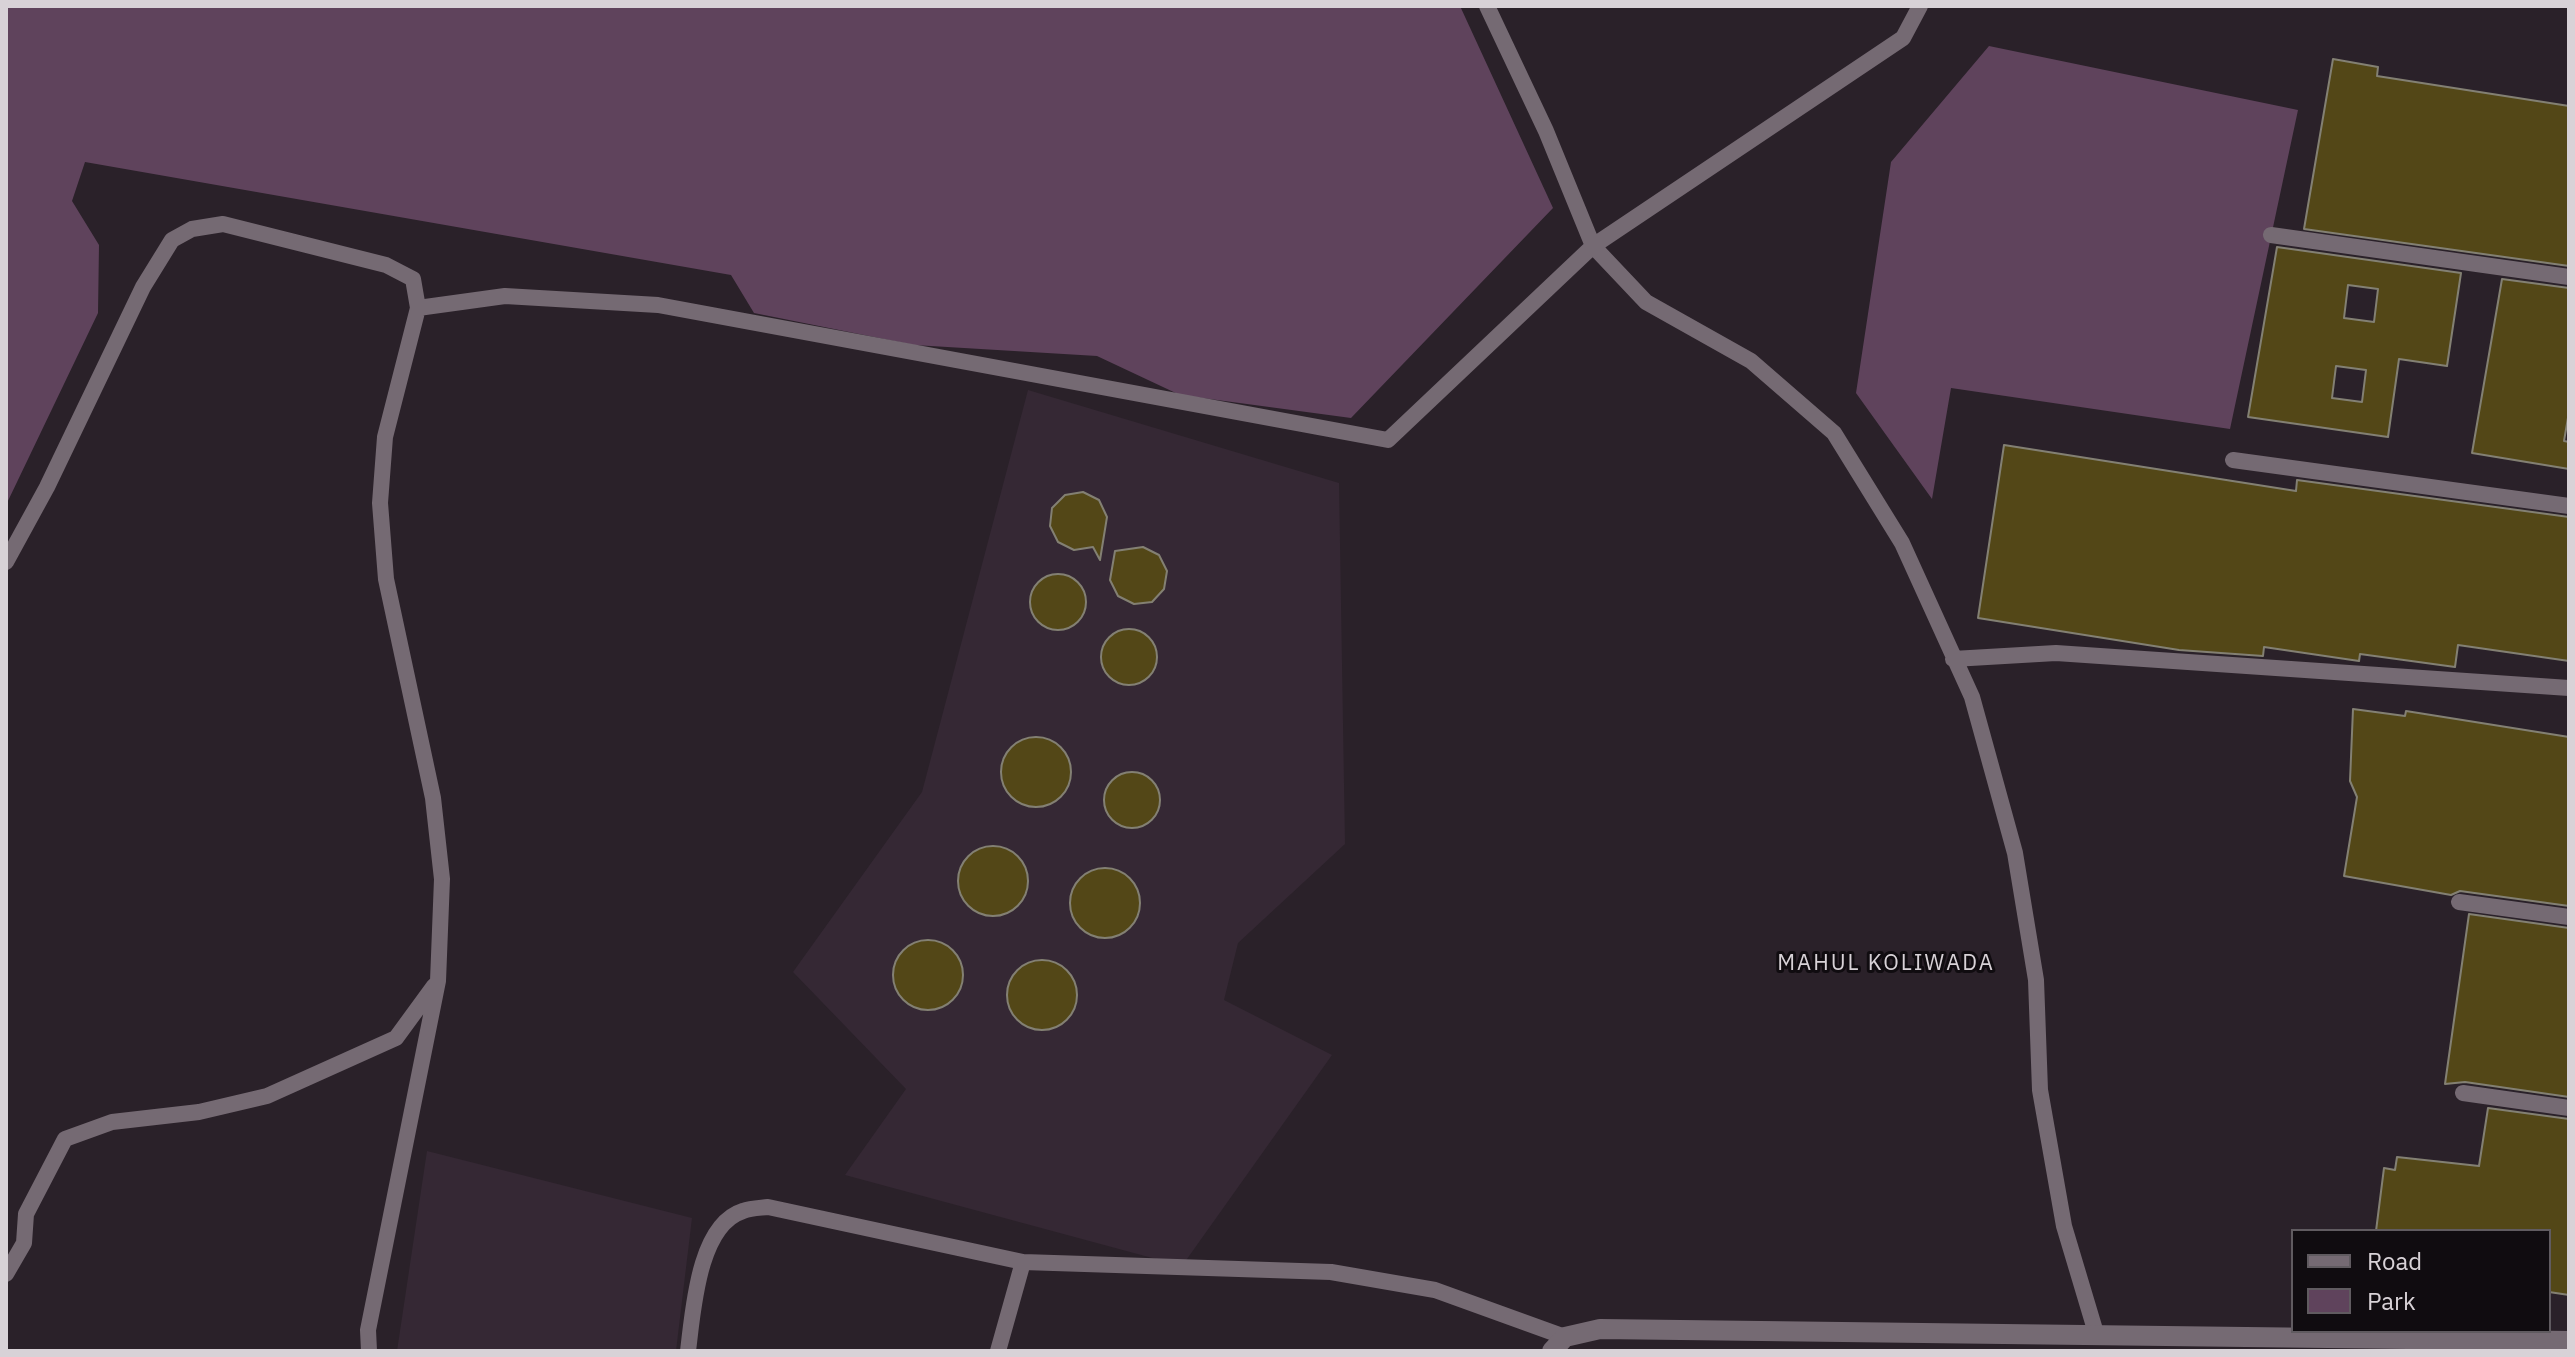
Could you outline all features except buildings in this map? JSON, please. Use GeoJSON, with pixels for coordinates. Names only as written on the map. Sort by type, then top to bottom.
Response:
{"type":"FeatureCollection","features":[{"type":"Feature","properties":{"kind":"street"},"geometry":{"type":"LineString","coordinates":[[1487,6],[1546,131],[1593,246],[1646,302],[1751,361],[1834,433],[1902,543],[1972,697],[2015,853],[2036,980],[2040,1090],[2064,1226],[2096,1333]]}},
{"type":"Feature","properties":{"kind":"street"},"geometry":{"type":"LineString","coordinates":[[418,308],[505,296],[658,305],[1388,440],[1593,246],[1903,38],[1920,6]]}},
{"type":"Feature","properties":{"kind":"street"},"geometry":{"type":"LineString","coordinates":[[6,562],[47,487],[143,287],[172,240],[192,229],[223,224],[386,265],[413,279],[418,308],[385,437],[380,503],[386,579],[433,798],[442,879],[438,981],[368,1330],[369,1351]]}},
{"type":"Feature","properties":{"kind":"street"},"geometry":{"type":"LineString","coordinates":[[2271,235],[2569,277]]}},
{"type":"Feature","properties":{"kind":"street"},"geometry":{"type":"LineString","coordinates":[[2233,460],[2569,506]]}},
{"type":"Feature","properties":{"kind":"street"},"geometry":{"type":"LineString","coordinates":[[1953,659],[2056,653],[2569,688]]}},
{"type":"Feature","properties":{"kind":"street"},"geometry":{"type":"LineString","coordinates":[[2459,902],[2569,917]]}},
{"type":"Feature","properties":{"kind":"street"},"geometry":{"type":"LineString","coordinates":[[6,1274],[24,1243],[26,1214],[65,1139],[112,1122],[199,1112],[267,1096],[396,1038],[438,981]]}},
{"type":"Feature","properties":{"kind":"street"},"geometry":{"type":"LineString","coordinates":[[2463,1093],[2569,1108]]}},
{"type":"Feature","properties":{"kind":"street"},"geometry":{"type":"LineString","coordinates":[[688,1351],[694,1300],[706,1251],[726,1222],[741,1211],[768,1207],[1023,1262],[1331,1272],[1435,1290],[1558,1344],[1600,1329],[2569,1341]]}},
{"type":"Feature","properties":{"kind":"street"},"geometry":{"type":"LineString","coordinates":[[998,1351],[1023,1262]]}},
{"type":"Feature","properties":{"kind":"shaded area"},"geometry":{"type":"Polygon","coordinates":[[[1028,390],[1339,483],[1345,844],[1238,943],[1224,1000],[1332,1055],[1182,1266],[845,1175],[906,1089],[793,972],[922,792],[1028,390]]]}},
{"type":"Feature","properties":{"kind":"shaded area"},"geometry":{"type":"Polygon","coordinates":[[[427,1151],[692,1218],[676,1351],[397,1351],[427,1151]]]}},
{"type":"Feature","properties":{"kind":"green space"},"geometry":{"type":"Polygon","coordinates":[[[6,6],[1460,6],[1553,208],[1351,418],[1180,395],[1097,356],[914,345],[754,313],[731,275],[85,162],[72,201],[99,245],[98,313],[6,505],[6,6]]]}},
{"type":"Feature","properties":{"kind":"green space"},"geometry":{"type":"Polygon","coordinates":[[[1989,46],[2298,110],[2230,429],[1951,388],[1932,499],[1856,393],[1891,162],[1989,46]]]}},
{"type":"Feature","properties":{"kind":"district","name":"MAHUL KOLIWADA"},"geometry":{"type":"Point","coordinates":[1886,964]}}]}
